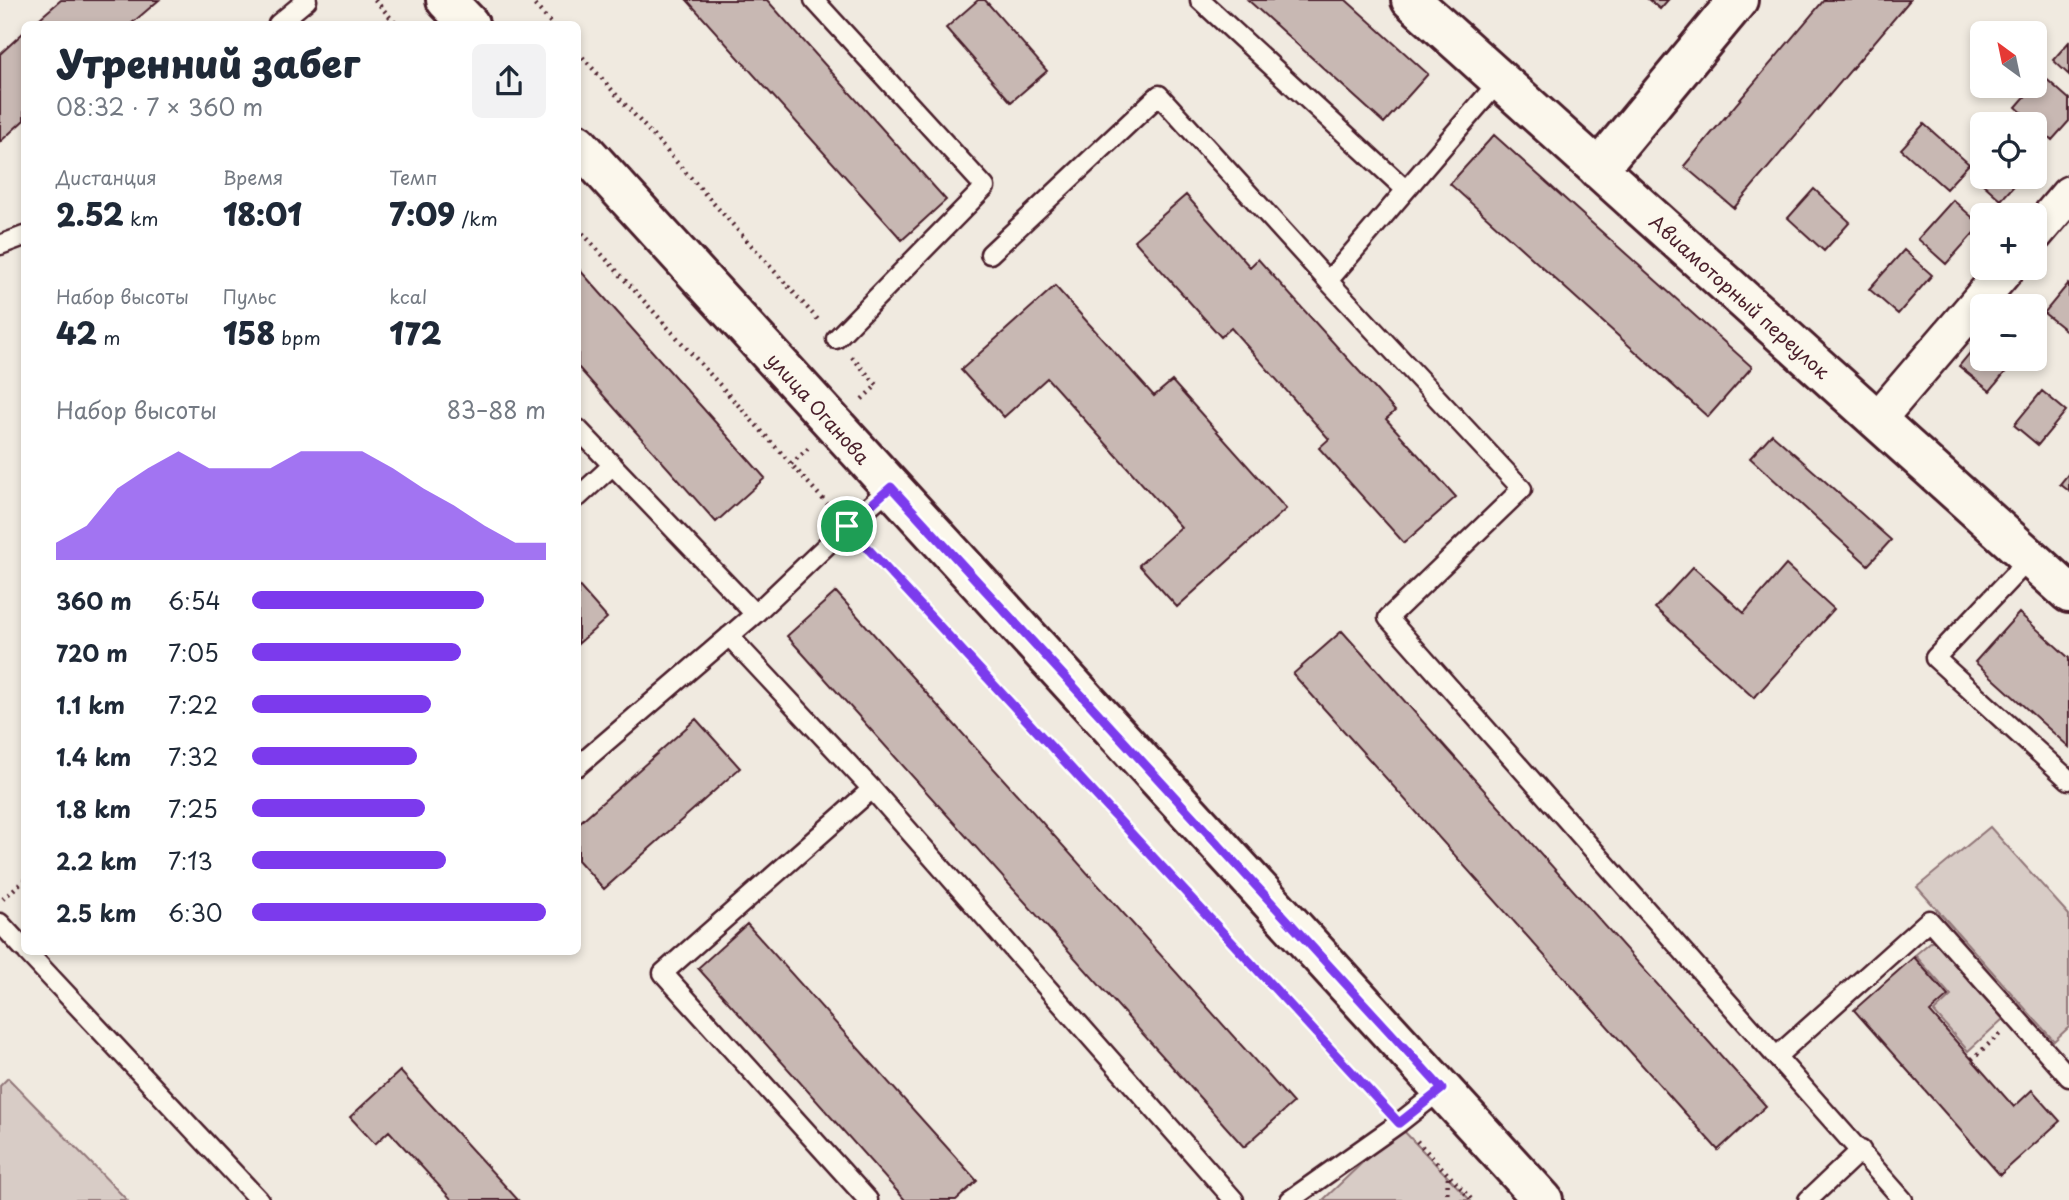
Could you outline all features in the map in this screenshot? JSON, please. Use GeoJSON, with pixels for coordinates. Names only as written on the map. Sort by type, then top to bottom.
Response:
{"type":"FeatureCollection","features":[{"type":"Feature","properties":{"kind":"main road"},"geometry":{"type":"LineString","coordinates":[[446,0],[466,21]]}},
{"type":"Feature","properties":{"kind":"main road","name":"Авиамоторный переулок"},"geometry":{"type":"LineString","coordinates":[[1411,0],[2069,593]]}},
{"type":"Feature","properties":{"kind":"main road"},"geometry":{"type":"LineString","coordinates":[[1598,169],[1738,0]]}},
{"type":"Feature","properties":{"kind":"main road","name":"улица Оганова"},"geometry":{"type":"LineString","coordinates":[[581,147],[1543,1200]]}},
{"type":"Feature","properties":{"kind":"street"},"geometry":{"type":"LineString","coordinates":[[2047,220],[2069,194]]}},
{"type":"Feature","properties":{"kind":"street"},"geometry":{"type":"LineString","coordinates":[[1877,420],[1997,280]]}},
{"type":"Feature","properties":{"kind":"lane"},"geometry":{"type":"LineString","coordinates":[[282,21],[307,0]]}},
{"type":"Feature","properties":{"kind":"lane"},"geometry":{"type":"LineString","coordinates":[[814,0],[985,187],[836,339]]}},
{"type":"Feature","properties":{"kind":"lane"},"geometry":{"type":"LineString","coordinates":[[1200,0],[1406,190]]}},
{"type":"Feature","properties":{"kind":"lane"},"geometry":{"type":"LineString","coordinates":[[1328,281],[1500,80]]}},
{"type":"Feature","properties":{"kind":"lane"},"geometry":{"type":"LineString","coordinates":[[990,254],[1159,95],[1522,489],[1388,618],[1903,1200]]}},
{"type":"Feature","properties":{"kind":"lane"},"geometry":{"type":"LineString","coordinates":[[0,245],[21,237]]}},
{"type":"Feature","properties":{"kind":"lane"},"geometry":{"type":"LineString","coordinates":[[581,432],[755,614]]}},
{"type":"Feature","properties":{"kind":"lane"},"geometry":{"type":"LineString","coordinates":[[581,493],[613,465]]}},
{"type":"Feature","properties":{"kind":"lane"},"geometry":{"type":"LineString","coordinates":[[581,763],[755,614],[891,487]]}},
{"type":"Feature","properties":{"kind":"lane"},"geometry":{"type":"LineString","coordinates":[[2030,558],[1935,658],[2069,780]]}},
{"type":"Feature","properties":{"kind":"lane"},"geometry":{"type":"LineString","coordinates":[[729,636],[872,789],[1234,1200]]}},
{"type":"Feature","properties":{"kind":"lane"},"geometry":{"type":"LineString","coordinates":[[868,1200],[663,973],[872,789]]}},
{"type":"Feature","properties":{"kind":"lane"},"geometry":{"type":"LineString","coordinates":[[1777,1056],[1929,920],[2069,1077]]}},
{"type":"Feature","properties":{"kind":"lane"},"geometry":{"type":"LineString","coordinates":[[0,923],[21,946]]}},
{"type":"Feature","properties":{"kind":"lane"},"geometry":{"type":"LineString","coordinates":[[30,955],[259,1200]]}},
{"type":"Feature","properties":{"kind":"lane"},"geometry":{"type":"LineString","coordinates":[[1290,1200],[1442,1089]]}},
{"type":"Feature","properties":{"kind":"lane"},"geometry":{"type":"LineString","coordinates":[[1808,1200],[1861,1150]]}},
{"type":"Feature","properties":{"kind":"path"},"geometry":{"type":"LineString","coordinates":[[375,0],[393,21]]}},
{"type":"Feature","properties":{"kind":"path"},"geometry":{"type":"LineString","coordinates":[[530,0],[549,21]]}},
{"type":"Feature","properties":{"kind":"path"},"geometry":{"type":"LineString","coordinates":[[581,55],[877,385],[791,464]]}},
{"type":"Feature","properties":{"kind":"path"},"geometry":{"type":"LineString","coordinates":[[581,231],[847,526],[1472,1200]]}},
{"type":"Feature","properties":{"kind":"path"},"geometry":{"type":"LineString","coordinates":[[0,902],[21,883]]}},
{"type":"Feature","properties":{"kind":"path"},"geometry":{"type":"LineString","coordinates":[[1972,1059],[2017,1019]]}},
{"type":"Feature","properties":{"kind":"path"},"geometry":{"type":"LineString","coordinates":[[1447,1200],[1448,1174]]}},
{"type":"Feature","properties":{"kind":"shaded area"},"geometry":{"type":"Polygon","coordinates":[[[1990,827],[2069,915],[2069,1027],[2054,1041],[1917,887],[1990,827]]]}},
{"type":"Feature","properties":{"kind":"shaded area"},"geometry":{"type":"Polygon","coordinates":[[[1933,940],[2003,1019],[1968,1051],[1934,1012],[1951,996],[1915,955],[1933,940]]]}},
{"type":"Feature","properties":{"kind":"shaded area"},"geometry":{"type":"Polygon","coordinates":[[[8,1078],[127,1200],[0,1200],[0,1086],[8,1078]]]}},
{"type":"Feature","properties":{"kind":"shaded area"},"geometry":{"type":"Polygon","coordinates":[[[1400,1127],[1470,1200],[1323,1200],[1400,1127]]]}},
{"type":"Feature","properties":{"kind":"building"},"geometry":{"type":"Polygon","coordinates":[[[61,0],[159,0],[134,21],[36,21],[61,0]]]}},
{"type":"Feature","properties":{"kind":"building"},"geometry":{"type":"Polygon","coordinates":[[[687,0],[767,0],[946,200],[902,240],[687,0]]]}},
{"type":"Feature","properties":{"kind":"building"},"geometry":{"type":"Polygon","coordinates":[[[978,0],[985,0],[1047,71],[1011,102],[946,28],[978,0]]]}},
{"type":"Feature","properties":{"kind":"building"},"geometry":{"type":"Polygon","coordinates":[[[1248,0],[1346,0],[1428,74],[1384,123],[1248,0]]]}},
{"type":"Feature","properties":{"kind":"building"},"geometry":{"type":"Polygon","coordinates":[[[1649,0],[1668,0],[1660,9],[1649,0]]]}},
{"type":"Feature","properties":{"kind":"building"},"geometry":{"type":"Polygon","coordinates":[[[1824,0],[1910,0],[1734,208],[1684,166],[1824,0]]]}},
{"type":"Feature","properties":{"kind":"building"},"geometry":{"type":"Polygon","coordinates":[[[21,35],[21,123],[0,142],[0,54],[21,35]]]}},
{"type":"Feature","properties":{"kind":"building"},"geometry":{"type":"Polygon","coordinates":[[[2069,42],[2069,75],[2053,60],[2069,42]]]}},
{"type":"Feature","properties":{"kind":"building"},"geometry":{"type":"Polygon","coordinates":[[[2048,80],[2069,99],[2069,121],[2052,140],[2047,135],[2047,112],[2021,112],[2016,107],[2024,98],[2048,98],[2048,80]]]}},
{"type":"Feature","properties":{"kind":"building"},"geometry":{"type":"Polygon","coordinates":[[[1924,124],[1969,164],[1946,189],[1901,149],[1924,124]]]}},
{"type":"Feature","properties":{"kind":"building"},"geometry":{"type":"Polygon","coordinates":[[[1494,135],[1752,367],[1708,417],[1450,184],[1494,135]]]}},
{"type":"Feature","properties":{"kind":"building"},"geometry":{"type":"Polygon","coordinates":[[[1814,189],[1850,222],[1824,251],[1788,218],[1814,189]]]}},
{"type":"Feature","properties":{"kind":"building"},"geometry":{"type":"Polygon","coordinates":[[[1989,189],[2011,189],[2001,200],[1989,189]]]}},
{"type":"Feature","properties":{"kind":"building"},"geometry":{"type":"Polygon","coordinates":[[[1186,195],[1250,267],[1258,259],[1395,411],[1386,419],[1456,497],[1404,543],[1319,448],[1329,439],[1231,328],[1221,337],[1134,240],[1186,195]]]}},
{"type":"Feature","properties":{"kind":"building"},"geometry":{"type":"Polygon","coordinates":[[[1953,200],[1970,215],[1970,237],[1946,264],[1918,239],[1953,200]]]}},
{"type":"Feature","properties":{"kind":"building"},"geometry":{"type":"Polygon","coordinates":[[[1904,250],[1932,275],[1898,314],[1869,289],[1904,250]]]}},
{"type":"Feature","properties":{"kind":"building"},"geometry":{"type":"Polygon","coordinates":[[[581,271],[765,478],[716,522],[581,370],[581,271]]]}},
{"type":"Feature","properties":{"kind":"building"},"geometry":{"type":"Polygon","coordinates":[[[2068,284],[2069,333],[2047,315],[2047,309],[2068,284]]]}},
{"type":"Feature","properties":{"kind":"building"},"geometry":{"type":"Polygon","coordinates":[[[1055,286],[1154,396],[1172,381],[1286,509],[1177,607],[1139,565],[1181,527],[1047,378],[1004,417],[961,370],[1055,286]]]}},
{"type":"Feature","properties":{"kind":"building"},"geometry":{"type":"Polygon","coordinates":[[[1970,353],[1970,371],[2006,371],[1990,391],[1959,366],[1970,353]]]}},
{"type":"Feature","properties":{"kind":"building"},"geometry":{"type":"Polygon","coordinates":[[[2042,391],[2066,411],[2038,445],[2014,425],[2042,391]]]}},
{"type":"Feature","properties":{"kind":"building"},"geometry":{"type":"Polygon","coordinates":[[[1772,434],[1891,540],[1868,565],[1750,458],[1772,434]]]}},
{"type":"Feature","properties":{"kind":"building"},"geometry":{"type":"Polygon","coordinates":[[[2069,473],[2069,491],[2060,484],[2069,473]]]}},
{"type":"Feature","properties":{"kind":"building"},"geometry":{"type":"Polygon","coordinates":[[[1786,565],[1834,609],[1754,698],[1655,608],[1693,567],[1744,613],[1786,565]]]}},
{"type":"Feature","properties":{"kind":"building"},"geometry":{"type":"Polygon","coordinates":[[[581,588],[607,618],[581,641],[581,588]]]}},
{"type":"Feature","properties":{"kind":"building"},"geometry":{"type":"Polygon","coordinates":[[[836,592],[1293,1103],[1244,1147],[787,636],[836,592]]]}},
{"type":"Feature","properties":{"kind":"building"},"geometry":{"type":"Polygon","coordinates":[[[2019,613],[2069,658],[2069,747],[1975,662],[2019,613]]]}},
{"type":"Feature","properties":{"kind":"building"},"geometry":{"type":"Polygon","coordinates":[[[1342,631],[1766,1106],[1718,1150],[1293,674],[1342,631]]]}},
{"type":"Feature","properties":{"kind":"building"},"geometry":{"type":"Polygon","coordinates":[[[696,719],[740,768],[604,889],[581,863],[581,821],[696,719]]]}},
{"type":"Feature","properties":{"kind":"building"},"geometry":{"type":"Polygon","coordinates":[[[747,924],[977,1181],[956,1200],[905,1200],[698,968],[747,924]]]}},
{"type":"Feature","properties":{"kind":"building"},"geometry":{"type":"Polygon","coordinates":[[[1914,957],[1948,996],[1930,1012],[2014,1107],[2032,1090],[2060,1121],[2000,1175],[1854,1010],[1914,957]]]}},
{"type":"Feature","properties":{"kind":"building"},"geometry":{"type":"Polygon","coordinates":[[[400,1071],[518,1200],[452,1200],[389,1131],[375,1144],[350,1117],[400,1071]]]}},
{"type":"Feature","properties":{"kind":"route"},"geometry":{"type":"LineString","coordinates":[[891,487],[1442,1089],[1399,1123],[847,526],[891,487]]}}]}
